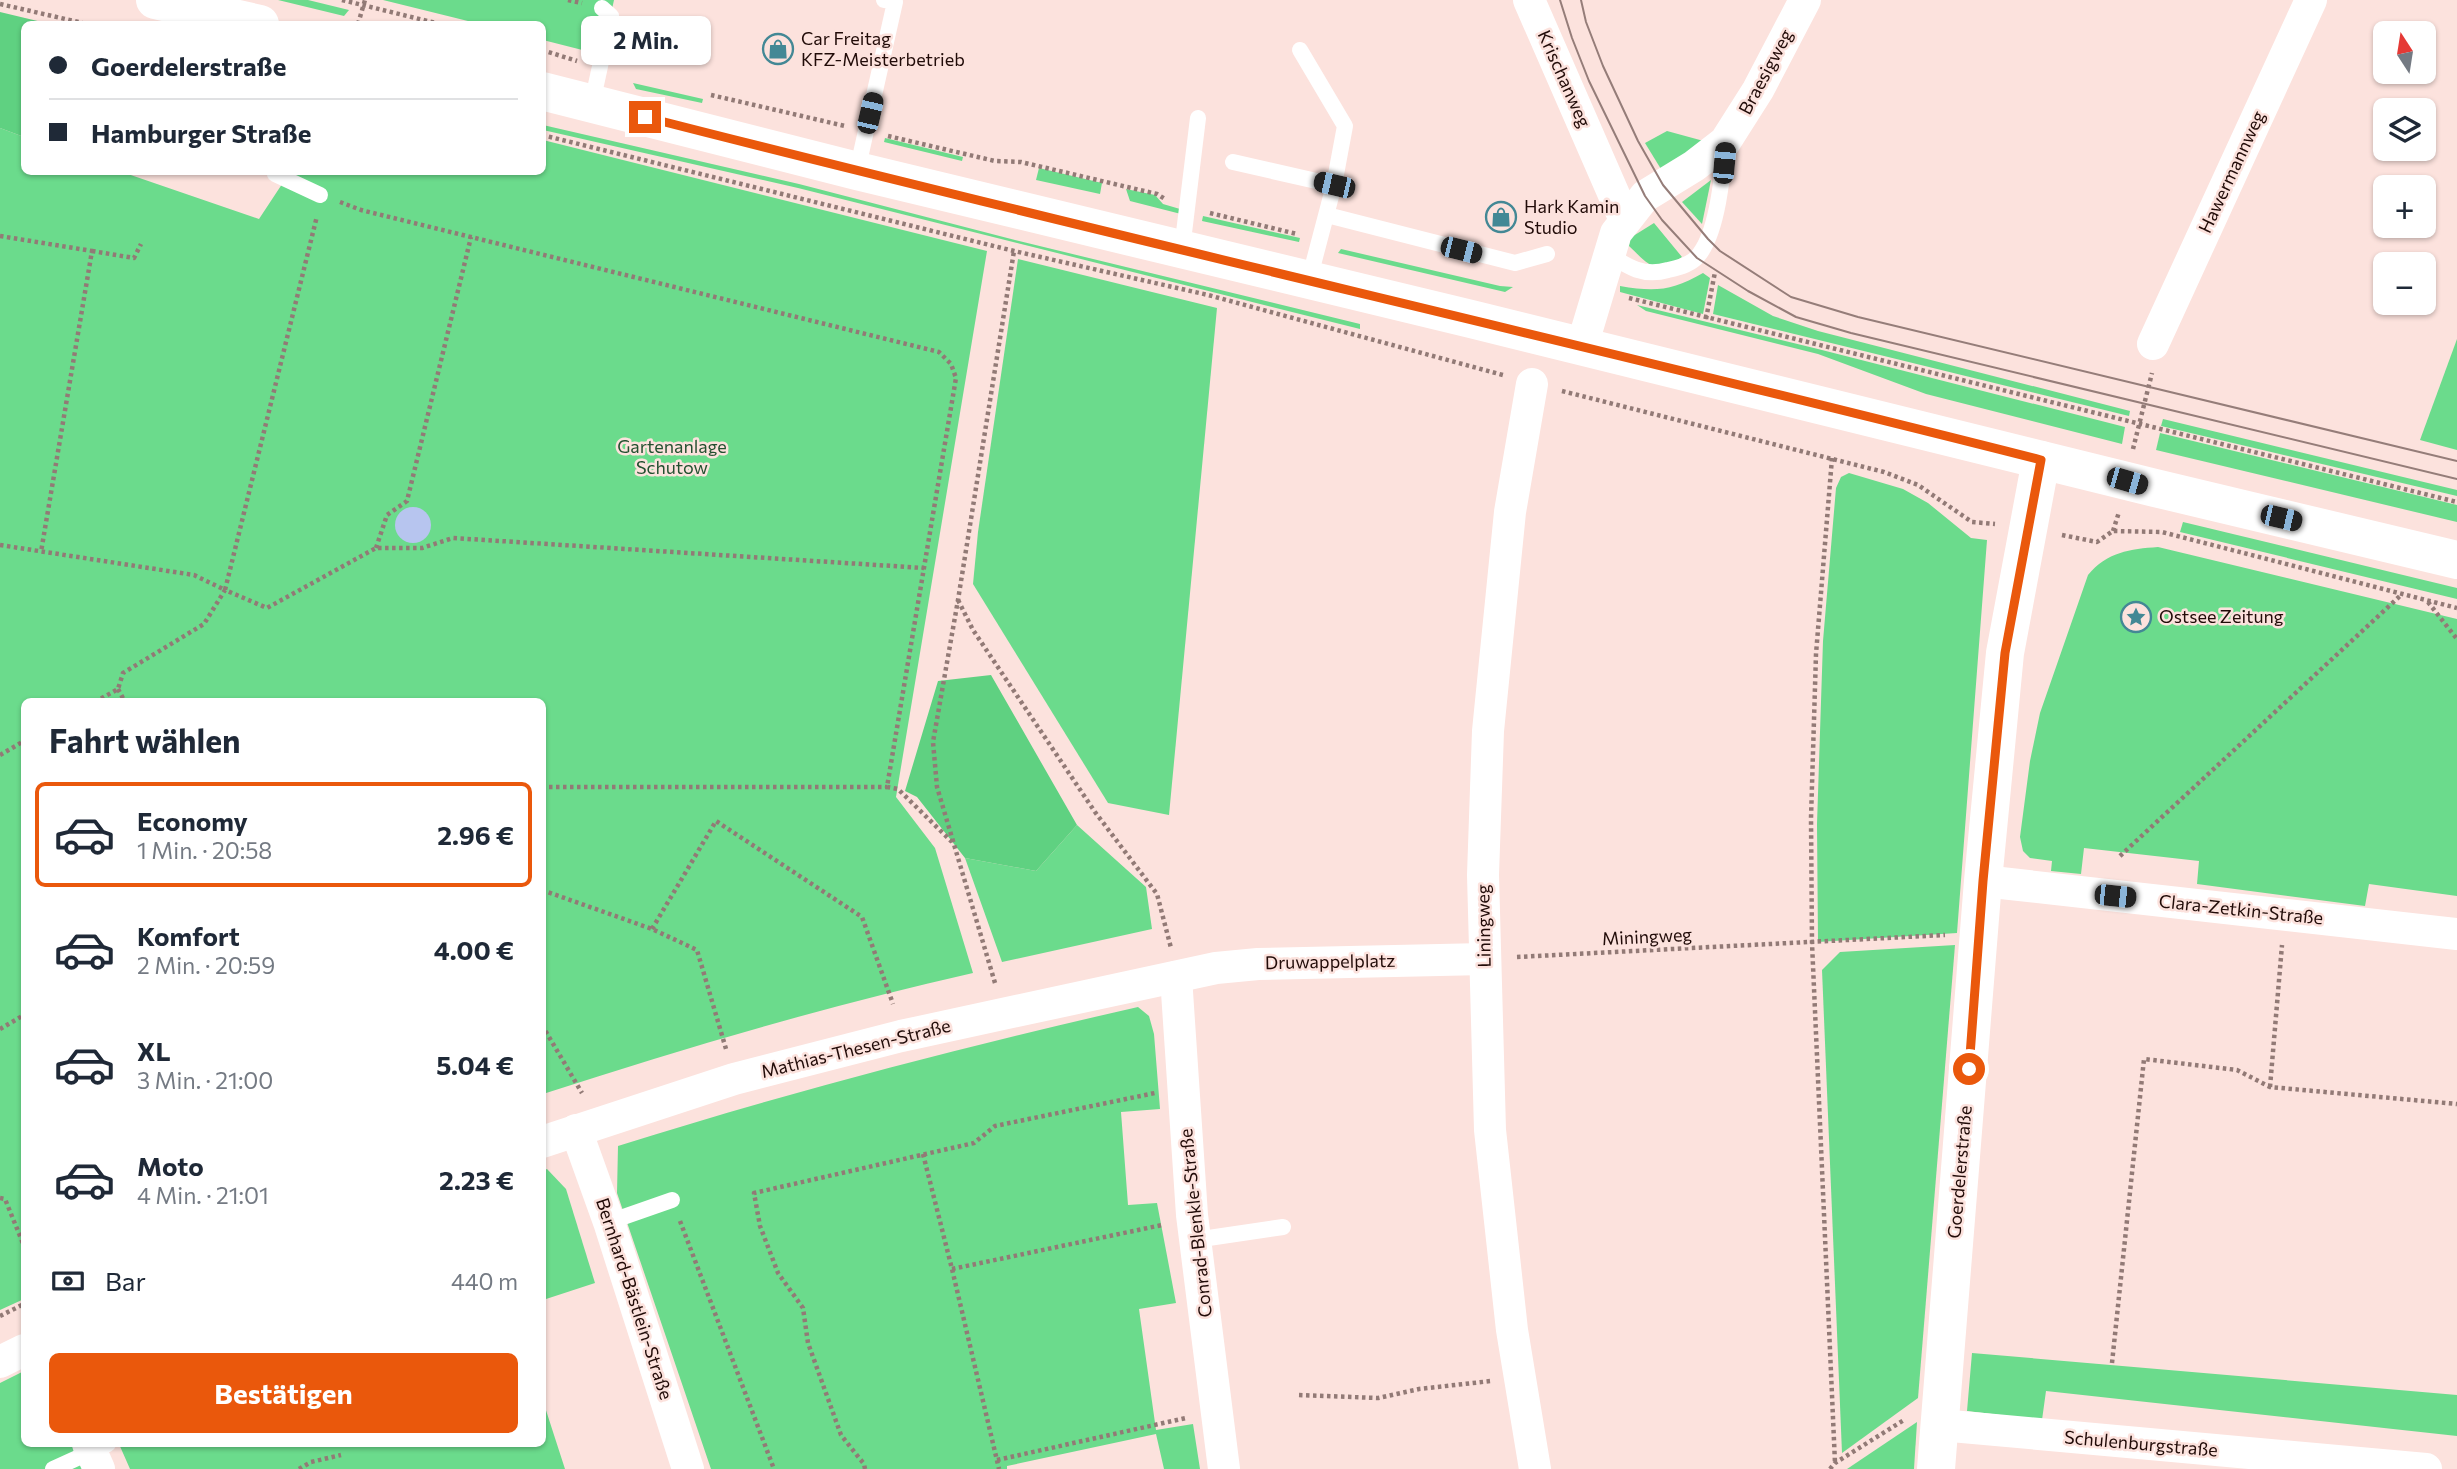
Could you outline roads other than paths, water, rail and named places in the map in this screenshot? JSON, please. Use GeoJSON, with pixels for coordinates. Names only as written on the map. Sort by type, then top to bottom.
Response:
{"type":"FeatureCollection","features":[{"type":"Feature","properties":{"kind":"main road"},"geometry":{"type":"LineString","coordinates":[[155,0],[247,21]]}},
{"type":"Feature","properties":{"kind":"main road"},"geometry":{"type":"LineString","coordinates":[[546,91],[595,86],[857,171],[2457,560]]}},
{"type":"Feature","properties":{"kind":"main road","name":"Goerdelerstraße"},"geometry":{"type":"LineString","coordinates":[[1936,1469],[1998,883],[2005,653],[2041,460]]}},
{"type":"Feature","properties":{"kind":"street","name":"Krischanweg"},"geometry":{"type":"LineString","coordinates":[[1529,0],[1625,220]]}},
{"type":"Feature","properties":{"kind":"street","name":"Braesigweg"},"geometry":{"type":"LineString","coordinates":[[1582,346],[1616,233],[1645,196],[1695,166],[1725,142],[1758,90],[1805,0]]}},
{"type":"Feature","properties":{"kind":"street","name":"Hawermannweg"},"geometry":{"type":"LineString","coordinates":[[2153,344],[2311,0]]}},
{"type":"Feature","properties":{"kind":"street","name":"Liningweg"},"geometry":{"type":"LineString","coordinates":[[1532,384],[1510,512],[1488,731],[1483,875],[1490,1130],[1512,1330],[1535,1469]]}},
{"type":"Feature","properties":{"kind":"street","name":"Clara-Zetkin-Straße"},"geometry":{"type":"LineString","coordinates":[[1998,883],[2457,934]]}},
{"type":"Feature","properties":{"kind":"street","name":"Druwappelplatz"},"geometry":{"type":"LineString","coordinates":[[1176,977],[1216,968],[1258,964],[1485,959]]}},
{"type":"Feature","properties":{"kind":"street","name":"Mathias-Thesen-Straße"},"geometry":{"type":"LineString","coordinates":[[546,1141],[734,1079],[901,1036],[1176,977]]}},
{"type":"Feature","properties":{"kind":"street","name":"Conrad-Blenkle-Straße"},"geometry":{"type":"LineString","coordinates":[[1176,977],[1195,1240],[1224,1469]]}},
{"type":"Feature","properties":{"kind":"street","name":"Bernhard-Bästlein-Straße"},"geometry":{"type":"LineString","coordinates":[[576,1130],[609,1222],[688,1469]]}},
{"type":"Feature","properties":{"kind":"street"},"geometry":{"type":"LineString","coordinates":[[0,1362],[21,1352]]}},
{"type":"Feature","properties":{"kind":"street","name":"Schulenburgstraße"},"geometry":{"type":"LineString","coordinates":[[1940,1420],[2300,1464],[2426,1469]]}},
{"type":"Feature","properties":{"kind":"lane"},"geometry":{"type":"LineString","coordinates":[[857,171],[895,2],[884,0]]}},
{"type":"Feature","properties":{"kind":"lane"},"geometry":{"type":"LineString","coordinates":[[595,86],[611,16],[602,8]]}},
{"type":"Feature","properties":{"kind":"lane"},"geometry":{"type":"LineString","coordinates":[[1300,50],[1345,126],[1327,215],[1309,280]]}},
{"type":"Feature","properties":{"kind":"lane"},"geometry":{"type":"LineString","coordinates":[[1182,249],[1198,118]]}},
{"type":"Feature","properties":{"kind":"lane"},"geometry":{"type":"LineString","coordinates":[[1608,254],[1630,269],[1658,273],[1684,267],[1697,258],[1708,239],[1722,185],[1725,142]]}},
{"type":"Feature","properties":{"kind":"lane"},"geometry":{"type":"LineString","coordinates":[[1233,162],[1334,185]]}},
{"type":"Feature","properties":{"kind":"lane"},"geometry":{"type":"LineString","coordinates":[[277,175],[320,195]]}},
{"type":"Feature","properties":{"kind":"lane"},"geometry":{"type":"LineString","coordinates":[[1327,215],[1515,263],[1547,254]]}},
{"type":"Feature","properties":{"kind":"lane"},"geometry":{"type":"LineString","coordinates":[[609,1222],[673,1200]]}},
{"type":"Feature","properties":{"kind":"lane"},"geometry":{"type":"LineString","coordinates":[[1195,1240],[1283,1227]]}},
{"type":"Feature","properties":{"kind":"lane"},"geometry":{"type":"LineString","coordinates":[[53,1469],[97,1452]]}},
{"type":"Feature","properties":{"kind":"water"},"geometry":{"type":"Polygon","coordinates":[[[413,507],[426,512],[431,525],[426,538],[413,543],[400,538],[395,525],[400,512],[413,507]]]}},
{"type":"Feature","properties":{"kind":"tram line"},"geometry":{"type":"LineString","coordinates":[[1560,0],[1589,81],[1645,196],[1662,220],[1697,258],[1748,291],[1796,317],[1851,333],[2457,479]]}},
{"type":"Feature","properties":{"kind":"tram line"},"geometry":{"type":"LineString","coordinates":[[1581,0],[1586,22],[1603,66],[1638,141],[1663,185],[1720,251],[1791,297],[1858,317],[2457,461]]}},
{"type":"Feature","properties":{"kind":"place","name":"Car Freitag KFZ-Meisterbetrieb"},"geometry":{"type":"Point","coordinates":[778,49]}},
{"type":"Feature","properties":{"kind":"place","name":"Hark Kamin Studio"},"geometry":{"type":"Point","coordinates":[1501,217]}},
{"type":"Feature","properties":{"kind":"place","name":"Ostsee Zeitung"},"geometry":{"type":"Point","coordinates":[2136,617]}},
{"type":"Feature","properties":{"kind":"park label","name":"Gartenanlage Schutow"},"geometry":{"type":"Point","coordinates":[672,457]}}]}
